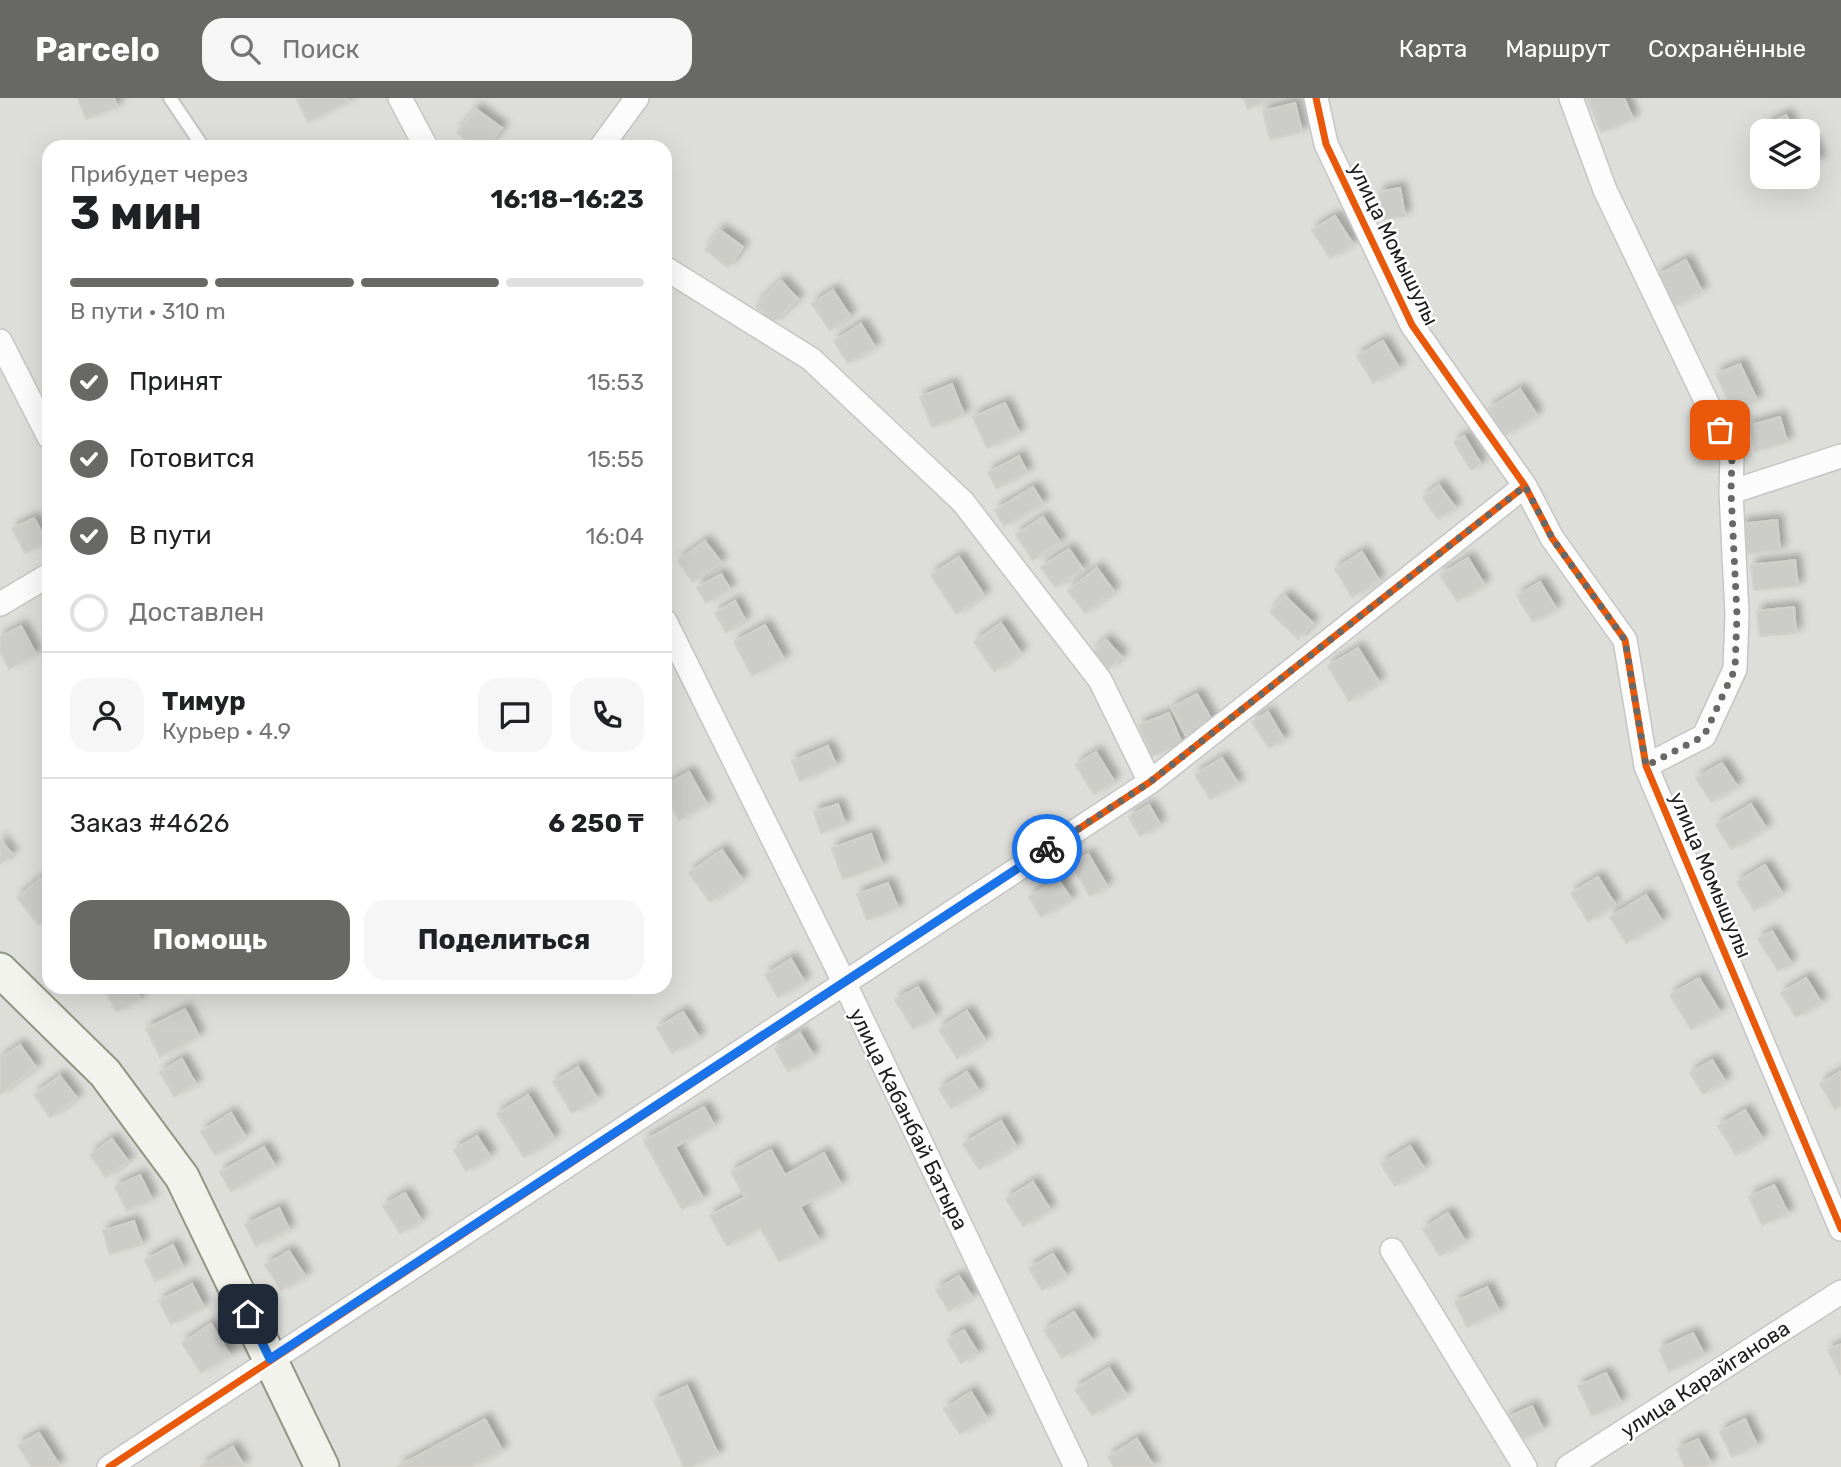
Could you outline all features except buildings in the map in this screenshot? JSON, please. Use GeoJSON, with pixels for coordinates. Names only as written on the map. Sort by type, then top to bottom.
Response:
{"type":"FeatureCollection","features":[{"type":"Feature","properties":{"kind":"street"},"geometry":{"type":"LineString","coordinates":[[400,98],[421,140]]}},
{"type":"Feature","properties":{"kind":"street"},"geometry":{"type":"LineString","coordinates":[[606,140],[637,98]]}},
{"type":"Feature","properties":{"kind":"street","name":"улица Момышулы"},"geometry":{"type":"LineString","coordinates":[[1317,98],[1326,144],[1412,325],[1525,486],[1552,538],[1625,640],[1646,766],[1841,1229]]}},
{"type":"Feature","properties":{"kind":"street"},"geometry":{"type":"LineString","coordinates":[[1571,98],[1605,190],[1732,456],[1731,492],[1737,615],[1735,669],[1704,736],[1646,766]]}},
{"type":"Feature","properties":{"kind":"street"},"geometry":{"type":"LineString","coordinates":[[672,272],[811,359],[963,502],[1100,680],[1150,782]]}},
{"type":"Feature","properties":{"kind":"street"},"geometry":{"type":"LineString","coordinates":[[0,341],[42,423]]}},
{"type":"Feature","properties":{"kind":"street"},"geometry":{"type":"LineString","coordinates":[[1731,492],[1841,456]]}},
{"type":"Feature","properties":{"kind":"street"},"geometry":{"type":"LineString","coordinates":[[108,1467],[1150,782],[1525,486]]}},
{"type":"Feature","properties":{"kind":"street"},"geometry":{"type":"LineString","coordinates":[[0,604],[42,579]]}},
{"type":"Feature","properties":{"kind":"street","name":"улица Кабанбай Батыра"},"geometry":{"type":"LineString","coordinates":[[672,635],[844,982],[1076,1467]]}},
{"type":"Feature","properties":{"kind":"street"},"geometry":{"type":"LineString","coordinates":[[0,970],[105,1073],[182,1177],[322,1467]]}},
{"type":"Feature","properties":{"kind":"street"},"geometry":{"type":"LineString","coordinates":[[1392,1250],[1525,1467]]}},
{"type":"Feature","properties":{"kind":"street","name":"улица Карайганова"},"geometry":{"type":"LineString","coordinates":[[1568,1467],[1841,1292]]}},
{"type":"Feature","properties":{"kind":"lane"},"geometry":{"type":"LineString","coordinates":[[170,98],[198,140]]}},
{"type":"Feature","properties":{"kind":"shaded area"},"geometry":{"type":"Polygon","coordinates":[[[0,98],[1841,98],[1841,1467],[0,1467],[0,98]]]}},
{"type":"Feature","properties":{"kind":"cycle path"},"geometry":{"type":"LineString","coordinates":[[1316,98],[1326,144],[1412,325],[1525,486],[1552,538],[1625,640],[1646,766],[1841,1229]]}},
{"type":"Feature","properties":{"kind":"cycle path"},"geometry":{"type":"LineString","coordinates":[[109,1467],[1150,782],[1525,486]]}},
{"type":"Feature","properties":{"kind":"way so far"},"geometry":{"type":"LineString","coordinates":[[1047,849],[1150,782],[1525,486],[1552,538],[1625,640],[1646,766],[1704,736],[1735,669],[1737,615],[1731,492],[1732,456],[1720,430]]}},
{"type":"Feature","properties":{"kind":"route"},"geometry":{"type":"LineString","coordinates":[[248,1314],[270,1359],[1047,849]]}}]}
